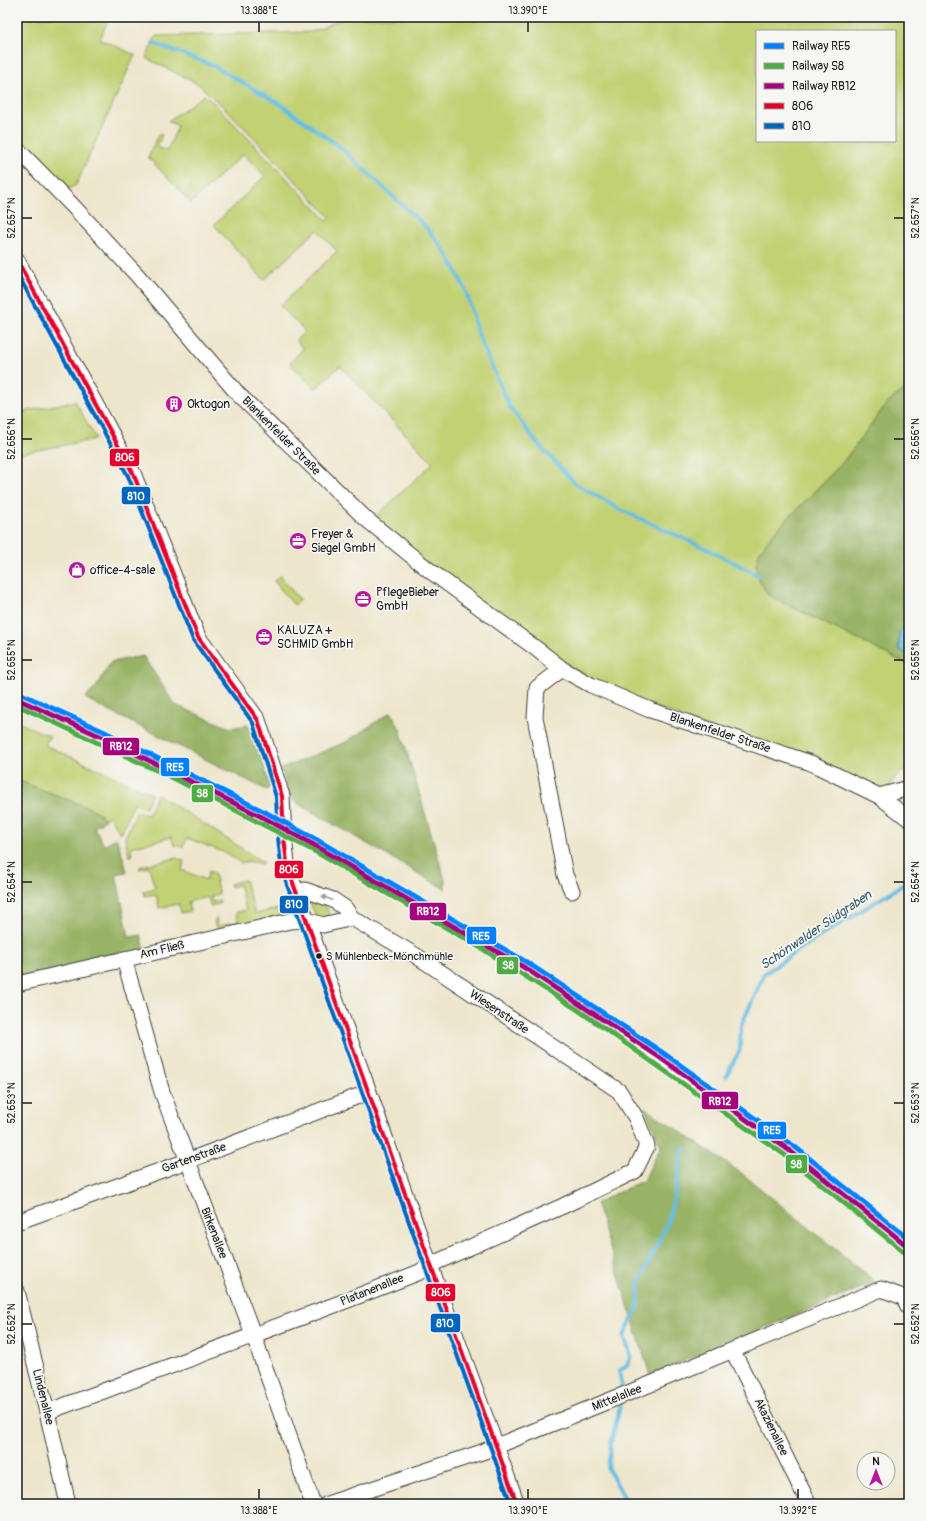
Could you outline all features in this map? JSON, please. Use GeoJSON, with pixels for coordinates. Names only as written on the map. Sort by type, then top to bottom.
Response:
{"type":"FeatureCollection","features":[{"type":"Feature","properties":{"kind":"street","name":"Blankenfelder Straße"},"geometry":{"type":"LineString","coordinates":[[17,149],[72,205],[137,275],[238,394],[366,519],[429,570],[562,669],[591,685],[650,710],[812,764],[879,796],[909,819]]}},
{"type":"Feature","properties":{"kind":"street"},"geometry":{"type":"LineString","coordinates":[[17,260],[133,473],[198,637],[258,720],[282,796],[287,863],[296,892],[517,1504]]}},
{"type":"Feature","properties":{"kind":"street"},"geometry":{"type":"LineString","coordinates":[[562,669],[537,688],[535,717],[564,875],[572,891]]}},
{"type":"Feature","properties":{"kind":"street"},"geometry":{"type":"LineString","coordinates":[[879,796],[909,788]]}},
{"type":"Feature","properties":{"kind":"street","name":"Wiesenstraße"},"geometry":{"type":"LineString","coordinates":[[296,892],[306,890],[333,900],[344,908],[352,918],[415,955],[619,1091],[636,1118]]}},
{"type":"Feature","properties":{"kind":"street"},"geometry":{"type":"LineString","coordinates":[[307,920],[323,926],[352,918]]}},
{"type":"Feature","properties":{"kind":"street","name":"Am Fließ"},"geometry":{"type":"LineString","coordinates":[[17,984],[290,921],[307,920]]}},
{"type":"Feature","properties":{"kind":"street","name":"Birkenallee"},"geometry":{"type":"LineString","coordinates":[[124,959],[162,1092],[253,1334],[313,1504]]}},
{"type":"Feature","properties":{"kind":"street","name":"Gartenstraße"},"geometry":{"type":"LineString","coordinates":[[17,1222],[187,1161],[369,1092]]}},
{"type":"Feature","properties":{"kind":"street","name":"Platanenallee"},"geometry":{"type":"LineString","coordinates":[[47,1412],[420,1272],[430,1265],[563,1206],[634,1171],[647,1146],[636,1118]]}},
{"type":"Feature","properties":{"kind":"street","name":"Mittelallee"},"geometry":{"type":"LineString","coordinates":[[327,1504],[482,1452],[733,1351],[881,1289],[906,1303]]}},
{"type":"Feature","properties":{"kind":"street","name":"Lindenallee"},"geometry":{"type":"LineString","coordinates":[[17,1291],[68,1504]]}},
{"type":"Feature","properties":{"kind":"street","name":"Akazienallee"},"geometry":{"type":"LineString","coordinates":[[733,1351],[809,1504]]}},
{"type":"Feature","properties":{"kind":"green space"},"geometry":{"type":"Polygon","coordinates":[[[17,17],[95,17],[107,22],[100,39],[135,55],[76,185],[68,189],[63,189],[17,138],[17,17]]]}},
{"type":"Feature","properties":{"kind":"green space"},"geometry":{"type":"Polygon","coordinates":[[[343,17],[909,17],[909,386],[887,403],[844,461],[770,537],[768,595],[909,665],[909,769],[898,774],[881,796],[592,682],[370,522],[433,463],[340,366],[315,389],[290,363],[303,349],[296,340],[305,331],[280,306],[337,251],[317,230],[264,280],[214,225],[265,176],[243,154],[191,203],[148,157],[159,133],[162,135],[157,147],[167,151],[178,126],[168,121],[204,95],[215,104],[327,220],[330,217],[231,114],[198,84],[146,58],[156,36],[311,32],[343,17]]]}},
{"type":"Feature","properties":{"kind":"green space"},"geometry":{"type":"Polygon","coordinates":[[[909,386],[909,624],[899,632],[899,649],[909,656],[909,665],[768,595],[759,580],[756,565],[759,552],[770,537],[844,461],[887,403],[909,386]]]}},
{"type":"Feature","properties":{"kind":"green space"},"geometry":{"type":"Polygon","coordinates":[[[75,401],[96,439],[17,454],[17,413],[75,401]]]}},
{"type":"Feature","properties":{"kind":"green space"},"geometry":{"type":"Polygon","coordinates":[[[280,576],[300,600],[294,605],[274,581],[280,576]]]}},
{"type":"Feature","properties":{"kind":"green space"},"geometry":{"type":"Polygon","coordinates":[[[143,656],[175,705],[230,728],[248,725],[259,750],[270,787],[267,790],[85,698],[96,687],[111,662],[143,656]]]}},
{"type":"Feature","properties":{"kind":"green space"},"geometry":{"type":"Polygon","coordinates":[[[391,712],[400,729],[445,880],[445,889],[292,800],[281,769],[346,742],[391,712]]]}},
{"type":"Feature","properties":{"kind":"green space"},"geometry":{"type":"Polygon","coordinates":[[[17,722],[50,736],[45,745],[152,794],[145,808],[134,803],[121,834],[109,816],[104,819],[92,809],[17,780],[17,722]]]}},
{"type":"Feature","properties":{"kind":"green space"},"geometry":{"type":"Polygon","coordinates":[[[17,780],[92,809],[101,815],[105,820],[94,827],[104,845],[116,838],[127,872],[116,874],[129,937],[141,935],[145,950],[17,978],[17,780]]]}},
{"type":"Feature","properties":{"kind":"green space"},"geometry":{"type":"Polygon","coordinates":[[[157,794],[263,862],[262,864],[248,861],[241,863],[228,854],[187,838],[183,847],[174,845],[172,837],[131,847],[132,856],[129,856],[125,837],[137,811],[148,815],[157,794]]]}},
{"type":"Feature","properties":{"kind":"green space"},"geometry":{"type":"Polygon","coordinates":[[[176,858],[184,861],[182,870],[206,880],[209,871],[214,873],[219,894],[211,896],[212,902],[220,900],[219,904],[210,906],[208,897],[188,902],[190,911],[181,913],[179,904],[159,908],[156,894],[145,896],[144,891],[155,888],[149,867],[139,869],[141,866],[176,858]]]}},
{"type":"Feature","properties":{"kind":"green space"},"geometry":{"type":"Polygon","coordinates":[[[245,880],[255,914],[282,908],[283,916],[218,931],[214,923],[216,918],[218,926],[238,922],[236,912],[246,910],[239,885],[230,887],[229,884],[245,880]]]}},
{"type":"Feature","properties":{"kind":"green space"},"geometry":{"type":"Polygon","coordinates":[[[312,900],[325,906],[329,914],[323,918],[316,917],[311,904],[312,900]]]}},
{"type":"Feature","properties":{"kind":"green space"},"geometry":{"type":"Polygon","coordinates":[[[644,1107],[741,1173],[876,1282],[650,1375],[596,1203],[644,1180],[661,1146],[644,1107]]]}},
{"type":"Feature","properties":{"kind":"water"},"geometry":{"type":"Polygon","coordinates":[[[909,624],[909,656],[899,649],[899,631],[909,624]]]}},
{"type":"Feature","properties":{"kind":"waterway"},"geometry":{"type":"LineString","coordinates":[[153,43],[212,65],[280,104],[340,147],[427,228],[449,257],[466,291],[478,334],[509,406],[538,444],[576,484],[619,509],[709,550],[758,575]]}},
{"type":"Feature","properties":{"kind":"waterway","name":"Schönwalder Südgraben"},"geometry":{"type":"LineString","coordinates":[[726,1076],[740,1050],[741,1026],[764,974],[804,946],[909,881]]}},
{"type":"Feature","properties":{"kind":"waterway","name":"Schönwalder Südgraben"},"geometry":{"type":"LineString","coordinates":[[622,1387],[619,1371],[627,1366],[631,1356],[624,1336],[639,1304],[639,1283],[668,1222],[683,1148]]}},
{"type":"Feature","properties":{"kind":"waterway","name":"Schönwalder Südgraben"},"geometry":{"type":"LineString","coordinates":[[620,1407],[611,1443],[608,1469],[630,1504]]}},
{"type":"Feature","properties":{"kind":"rail line","name":"RE5"},"geometry":{"type":"LineString","coordinates":[[17,692],[105,732],[265,812],[317,840],[528,963],[662,1052],[794,1146],[909,1239]]}},
{"type":"Feature","properties":{"kind":"rail line","name":"RB12"},"geometry":{"type":"LineString","coordinates":[[17,699],[102,737],[262,817],[314,845],[525,968],[659,1057],[790,1151],[905,1244]]}},
{"type":"Feature","properties":{"kind":"rail line","name":"S8"},"geometry":{"type":"LineString","coordinates":[[17,705],[175,779],[316,852],[481,948],[578,1010],[789,1158],[909,1256]]}},
{"type":"Feature","properties":{"kind":"transit line","name":"806"},"geometry":{"type":"LineString","coordinates":[[17,260],[133,473],[198,637],[258,720],[282,796],[287,863],[293,883],[517,1504]]}},
{"type":"Feature","properties":{"kind":"transit line","name":"810"},"geometry":{"type":"LineString","coordinates":[[17,273],[128,476],[193,640],[253,723],[276,797],[281,864],[287,885],[511,1504]]}},
{"type":"Feature","properties":{"kind":"place","name":"Oktogon"},"geometry":{"type":"Point","coordinates":[174,404]}},
{"type":"Feature","properties":{"kind":"place","name":"Freyer & Siegel GmbH"},"geometry":{"type":"Point","coordinates":[298,541]}},
{"type":"Feature","properties":{"kind":"place","name":"office-4-sale"},"geometry":{"type":"Point","coordinates":[77,570]}},
{"type":"Feature","properties":{"kind":"place","name":"PflegeBieber GmbH"},"geometry":{"type":"Point","coordinates":[363,599]}},
{"type":"Feature","properties":{"kind":"place","name":"KALUZA + SCHMID GmbH"},"geometry":{"type":"Point","coordinates":[264,637]}},
{"type":"Feature","properties":{"kind":"place","name":"S Mühlenbeck-Mönchmühle"},"geometry":{"type":"Point","coordinates":[319,956]}}]}
